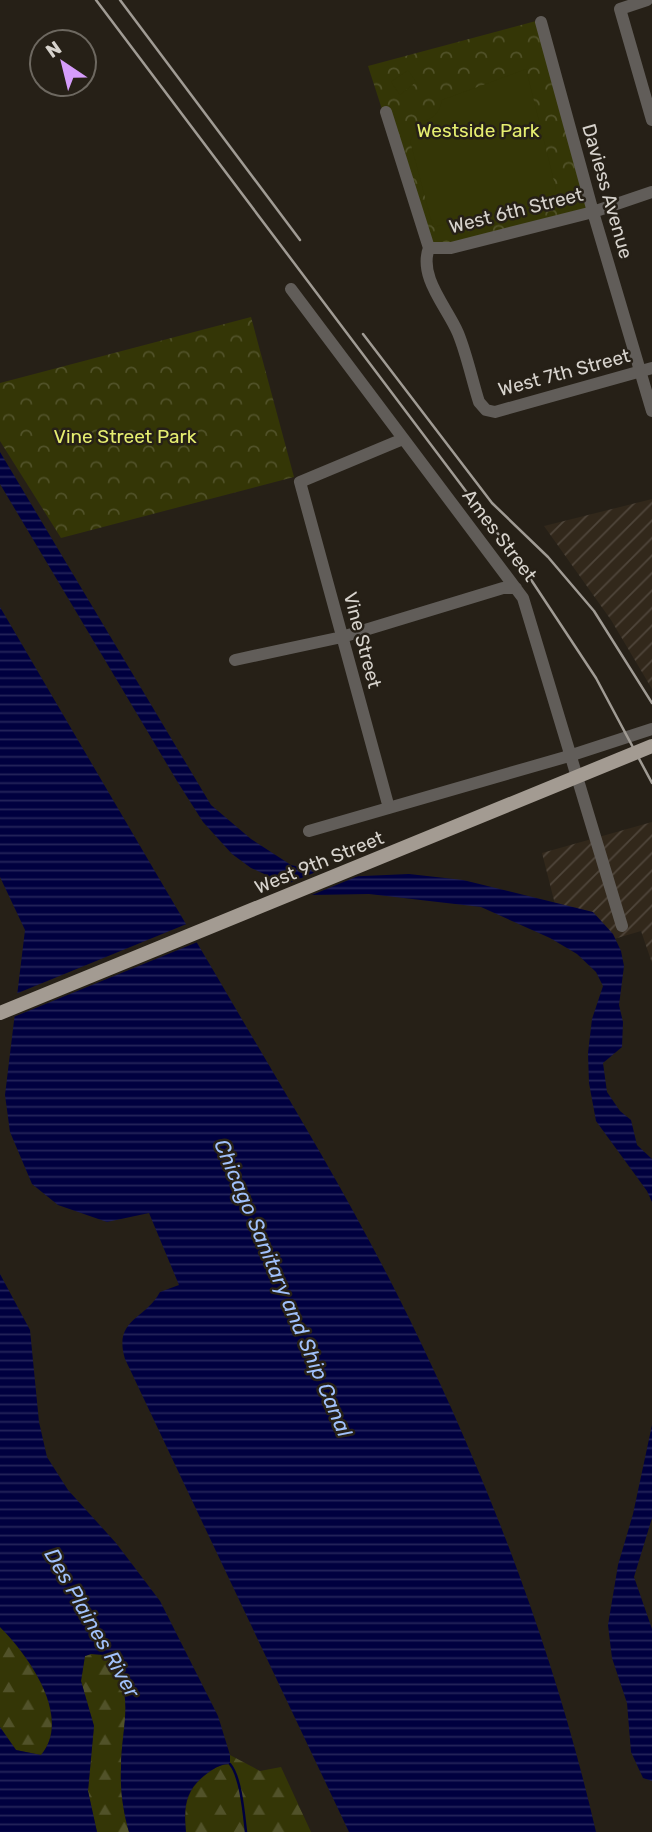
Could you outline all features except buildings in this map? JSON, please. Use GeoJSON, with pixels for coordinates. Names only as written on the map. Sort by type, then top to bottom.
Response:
{"type":"FeatureCollection","features":[{"type":"Feature","properties":{"kind":"main road","name":"West 9th Street"},"geometry":{"type":"LineString","coordinates":[[0,1013],[652,746]]}},
{"type":"Feature","properties":{"kind":"street"},"geometry":{"type":"LineString","coordinates":[[647,0],[620,9],[652,120]]}},
{"type":"Feature","properties":{"kind":"street","name":"Daviess Avenue"},"geometry":{"type":"LineString","coordinates":[[541,22],[593,212],[647,370],[652,411]]}},
{"type":"Feature","properties":{"kind":"street"},"geometry":{"type":"LineString","coordinates":[[386,113],[429,248]]}},
{"type":"Feature","properties":{"kind":"street","name":"West 6th Street"},"geometry":{"type":"LineString","coordinates":[[429,248],[451,247],[593,212],[652,192]]}},
{"type":"Feature","properties":{"kind":"street","name":"West 7th Street"},"geometry":{"type":"LineString","coordinates":[[429,248],[425,260],[431,282],[458,333],[478,402],[486,410],[495,412],[647,370]]}},
{"type":"Feature","properties":{"kind":"street","name":"Ames Street"},"geometry":{"type":"LineString","coordinates":[[291,289],[523,598],[622,926]]}},
{"type":"Feature","properties":{"kind":"street","name":"Vine Street"},"geometry":{"type":"LineString","coordinates":[[389,808],[300,482],[403,439]]}},
{"type":"Feature","properties":{"kind":"street"},"geometry":{"type":"LineString","coordinates":[[235,660],[342,637],[502,588],[516,588]]}},
{"type":"Feature","properties":{"kind":"street","name":"West 9th Street"},"geometry":{"type":"LineString","coordinates":[[309,831],[569,756],[652,729]]}},
{"type":"Feature","properties":{"kind":"shaded area"},"geometry":{"type":"Polygon","coordinates":[[[652,499],[652,689],[611,620],[544,526],[652,499]]]}},
{"type":"Feature","properties":{"kind":"shaded area"},"geometry":{"type":"Polygon","coordinates":[[[652,822],[652,963],[641,931],[597,944],[559,920],[542,853],[652,822]]]}},
{"type":"Feature","properties":{"kind":"green space","name":"Westside Park"},"geometry":{"type":"Polygon","coordinates":[[[536,21],[589,218],[429,255],[368,66],[536,21]]]}},
{"type":"Feature","properties":{"kind":"green space"},"geometry":{"type":"Polygon","coordinates":[[[526,69],[556,189],[549,202],[433,227],[410,141],[421,121],[435,115],[442,100],[526,69]]]}},
{"type":"Feature","properties":{"kind":"green space"},"geometry":{"type":"Polygon","coordinates":[[[408,70],[416,82],[400,95],[391,82],[408,70]]]}},
{"type":"Feature","properties":{"kind":"green space","name":"Vine Street Park"},"geometry":{"type":"Polygon","coordinates":[[[251,317],[294,477],[61,538],[0,441],[0,383],[251,317]]]}},
{"type":"Feature","properties":{"kind":"green space"},"geometry":{"type":"Polygon","coordinates":[[[0,1627],[34,1670],[49,1705],[52,1723],[49,1740],[41,1755],[16,1750],[0,1727],[0,1627]]]}},
{"type":"Feature","properties":{"kind":"green space"},"geometry":{"type":"Polygon","coordinates":[[[105,1655],[122,1682],[125,1696],[121,1784],[129,1832],[97,1832],[88,1791],[94,1726],[81,1681],[85,1656],[105,1655]]]}},
{"type":"Feature","properties":{"kind":"green space"},"geometry":{"type":"Polygon","coordinates":[[[230,1755],[260,1771],[281,1767],[311,1832],[186,1832],[186,1805],[191,1791],[209,1772],[230,1764],[230,1755]]]}},
{"type":"Feature","properties":{"kind":"water"},"geometry":{"type":"Polygon","coordinates":[[[0,452],[211,805],[251,839],[291,865],[341,877],[409,874],[463,880],[593,912],[613,934],[624,966],[619,1005],[623,1022],[622,1047],[603,1063],[607,1092],[620,1111],[631,1120],[637,1145],[652,1159],[652,1202],[647,1191],[596,1121],[589,1083],[588,1053],[592,1019],[603,986],[596,972],[577,954],[550,938],[481,907],[369,894],[310,895],[251,868],[232,854],[203,822],[177,781],[0,484],[0,452]]]}},
{"type":"Feature","properties":{"kind":"water","name":"Chicago Sanitary and Ship Canal"},"geometry":{"type":"Polygon","coordinates":[[[0,607],[331,1171],[428,1357],[486,1489],[512,1556],[559,1693],[596,1832],[349,1832],[125,1359],[123,1336],[132,1321],[147,1309],[160,1292],[179,1285],[149,1213],[107,1222],[58,1205],[32,1184],[10,1132],[5,1095],[25,930],[0,877],[0,607]]]}},
{"type":"Feature","properties":{"kind":"water","name":"Des Plaines River"},"geometry":{"type":"Polygon","coordinates":[[[0,1274],[30,1330],[39,1422],[47,1457],[68,1490],[116,1543],[160,1601],[218,1716],[230,1755],[230,1764],[212,1770],[195,1784],[186,1805],[186,1832],[129,1832],[121,1784],[125,1695],[115,1668],[105,1655],[91,1654],[85,1656],[81,1681],[94,1726],[88,1791],[97,1832],[0,1832],[0,1727],[16,1750],[41,1755],[50,1740],[52,1723],[43,1687],[34,1670],[0,1627],[0,1274]]]}},
{"type":"Feature","properties":{"kind":"water"},"geometry":{"type":"Polygon","coordinates":[[[652,1425],[652,1518],[634,1577],[652,1629],[652,1781],[643,1778],[631,1752],[627,1703],[612,1658],[608,1625],[618,1565],[633,1514],[652,1425]]]}},
{"type":"Feature","properties":{"kind":"pier"},"geometry":{"type":"Polygon","coordinates":[[[323,869],[341,873],[368,872],[307,897],[282,886],[323,869]]]}},
{"type":"Feature","properties":{"kind":"pier"},"geometry":{"type":"Polygon","coordinates":[[[189,923],[200,941],[11,1018],[13,995],[189,923]]]}},
{"type":"Feature","properties":{"kind":"waterway"},"geometry":{"type":"LineString","coordinates":[[230,1764],[239,1787],[246,1832]]}},
{"type":"Feature","properties":{"kind":"railway"},"geometry":{"type":"LineString","coordinates":[[96,0],[520,563],[596,678],[652,783]]}},
{"type":"Feature","properties":{"kind":"railway"},"geometry":{"type":"LineString","coordinates":[[120,0],[300,240]]}},
{"type":"Feature","properties":{"kind":"railway"},"geometry":{"type":"LineString","coordinates":[[363,334],[492,503],[548,557],[594,611],[652,703]]}}]}
